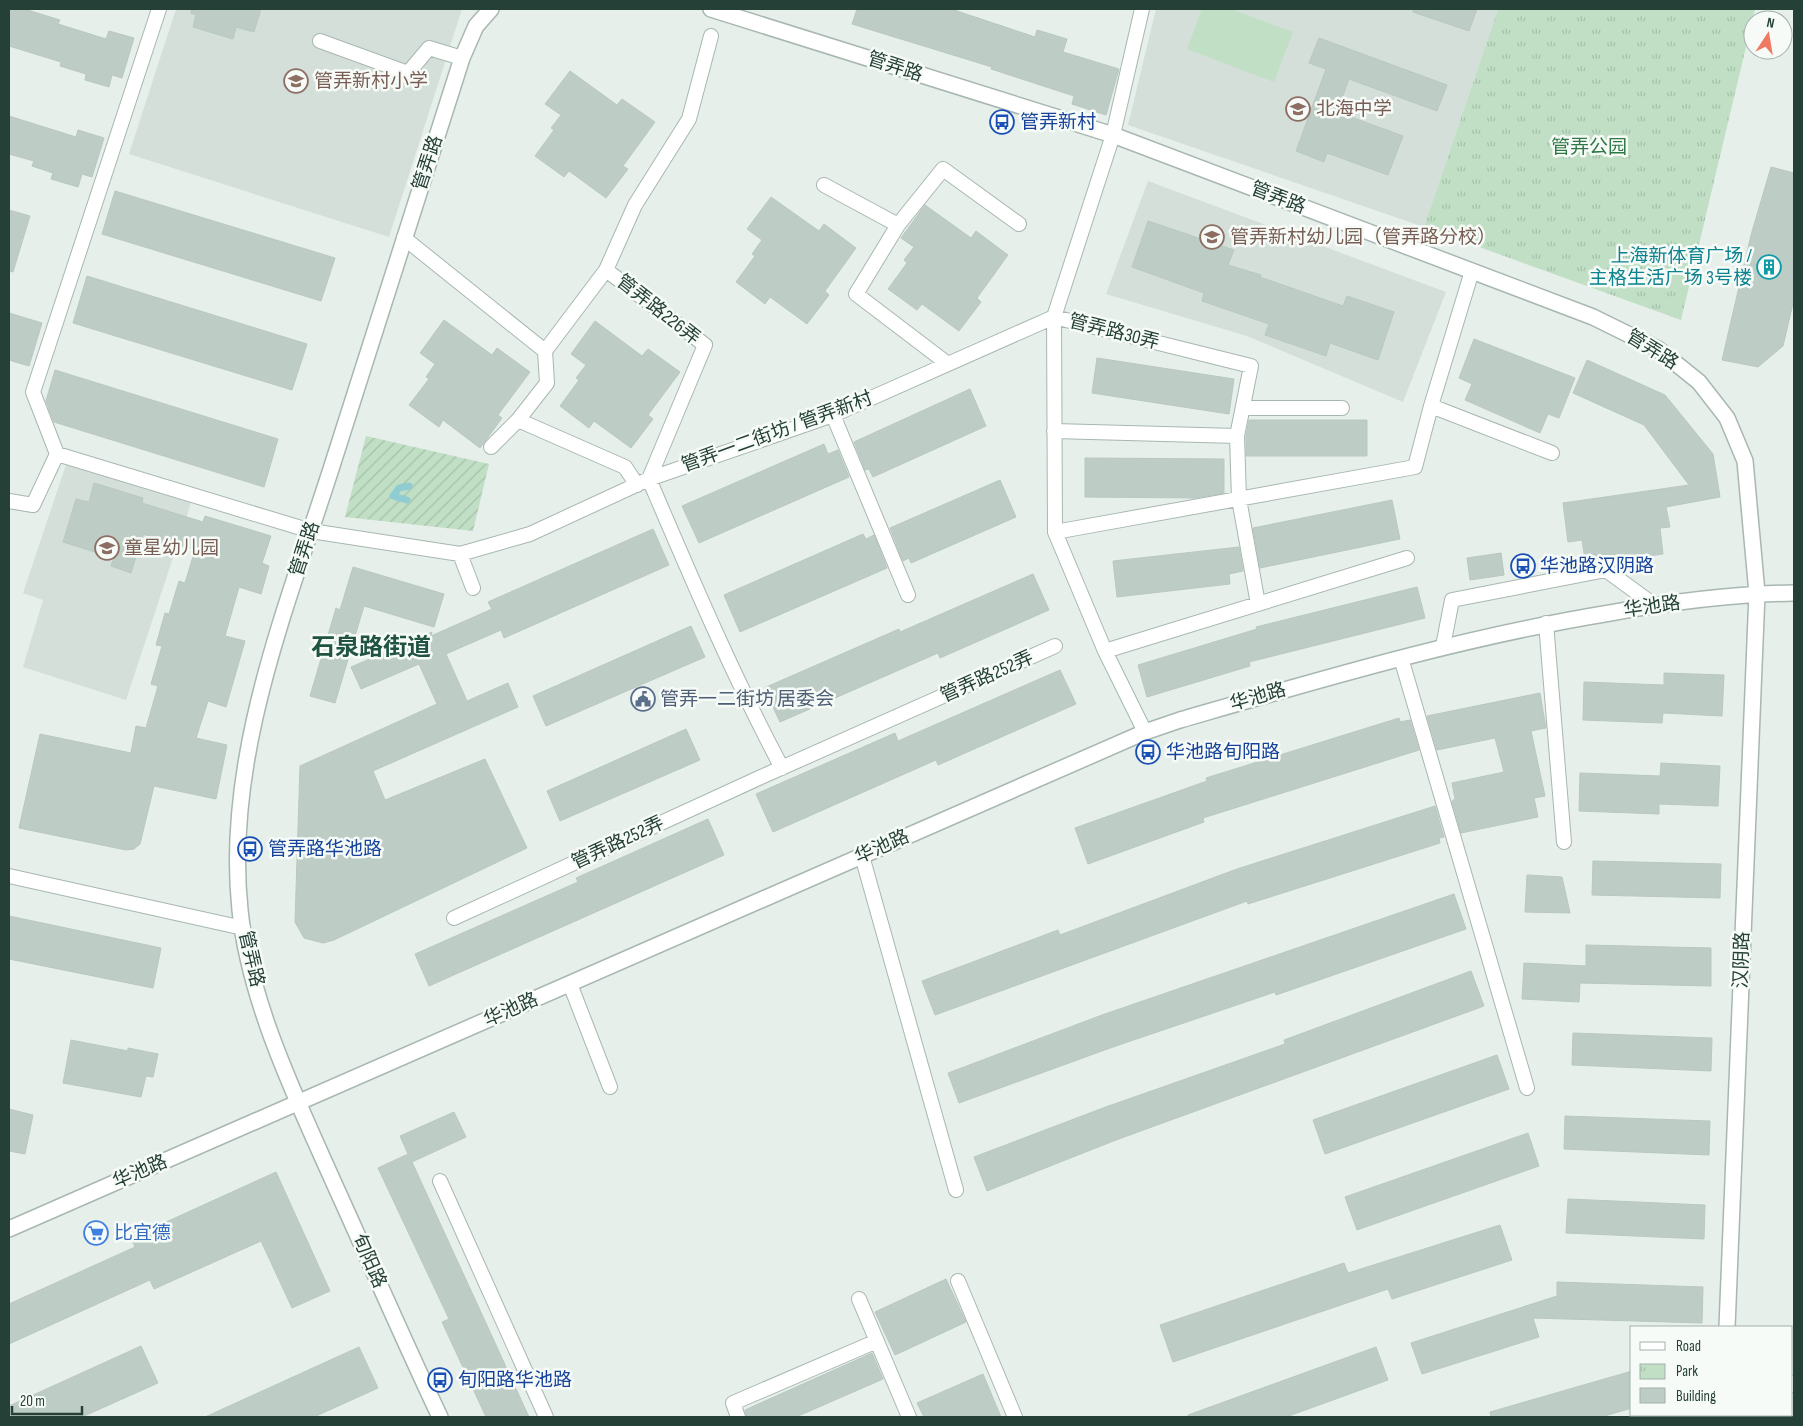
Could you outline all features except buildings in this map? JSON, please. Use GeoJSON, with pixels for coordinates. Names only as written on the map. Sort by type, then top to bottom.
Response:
{"type":"FeatureCollection","features":[{"type":"Feature","properties":{"kind":"street","name":"管弄路"},"geometry":{"type":"LineString","coordinates":[[298,1104],[256,985],[240,912],[237,850],[242,786],[265,676],[404,238],[462,58],[476,26],[491,9]]}},
{"type":"Feature","properties":{"kind":"street","name":"管弄路"},"geometry":{"type":"LineString","coordinates":[[711,9],[1113,135],[1593,317],[1658,350],[1699,382],[1728,418],[1745,461],[1757,594]]}},
{"type":"Feature","properties":{"kind":"street","name":"华池路"},"geometry":{"type":"LineString","coordinates":[[9,1229],[1145,732],[1180,720],[1443,646],[1546,623],[1654,605],[1757,594],[1794,593]]}},
{"type":"Feature","properties":{"kind":"street","name":"汉阴路"},"geometry":{"type":"LineString","coordinates":[[1727,1326],[1757,594]]}},
{"type":"Feature","properties":{"kind":"street","name":"旬阳路"},"geometry":{"type":"LineString","coordinates":[[298,1104],[440,1417]]}},
{"type":"Feature","properties":{"kind":"lane"},"geometry":{"type":"LineString","coordinates":[[9,500],[33,505],[57,454],[33,392],[159,9]]}},
{"type":"Feature","properties":{"kind":"lane"},"geometry":{"type":"LineString","coordinates":[[1054,318],[1113,135],[1142,9]]}},
{"type":"Feature","properties":{"kind":"lane","name":"管弄路226弄"},"geometry":{"type":"LineString","coordinates":[[644,482],[705,345],[606,270],[635,205],[689,119],[711,36]]}},
{"type":"Feature","properties":{"kind":"lane"},"geometry":{"type":"LineString","coordinates":[[320,41],[408,73],[429,48],[462,58]]}},
{"type":"Feature","properties":{"kind":"lane"},"geometry":{"type":"LineString","coordinates":[[948,364],[856,294],[898,225],[943,169],[1019,224]]}},
{"type":"Feature","properties":{"kind":"lane"},"geometry":{"type":"LineString","coordinates":[[824,185],[898,225]]}},
{"type":"Feature","properties":{"kind":"lane"},"geometry":{"type":"LineString","coordinates":[[404,238],[545,351]]}},
{"type":"Feature","properties":{"kind":"lane"},"geometry":{"type":"LineString","coordinates":[[491,447],[518,420],[547,383],[545,351],[606,270]]}},
{"type":"Feature","properties":{"kind":"lane"},"geometry":{"type":"LineString","coordinates":[[1055,532],[1415,467],[1472,271]]}},
{"type":"Feature","properties":{"kind":"lane","name":"管弄一二街坊 / 管弄新村"},"geometry":{"type":"LineString","coordinates":[[57,454],[311,531],[460,554],[530,534],[644,482],[832,415],[1054,318]]}},
{"type":"Feature","properties":{"kind":"lane","name":"管弄路30弄"},"geometry":{"type":"LineString","coordinates":[[1145,732],[1105,651],[1055,532],[1054,318],[1251,366],[1238,436],[1239,499],[1258,604]]}},
{"type":"Feature","properties":{"kind":"lane"},"geometry":{"type":"LineString","coordinates":[[1432,406],[1552,453]]}},
{"type":"Feature","properties":{"kind":"lane"},"geometry":{"type":"LineString","coordinates":[[1243,408],[1342,408]]}},
{"type":"Feature","properties":{"kind":"lane"},"geometry":{"type":"LineString","coordinates":[[832,415],[908,595]]}},
{"type":"Feature","properties":{"kind":"lane"},"geometry":{"type":"LineString","coordinates":[[518,420],[625,467],[644,482],[747,703],[782,768]]}},
{"type":"Feature","properties":{"kind":"lane"},"geometry":{"type":"LineString","coordinates":[[1054,431],[1238,436]]}},
{"type":"Feature","properties":{"kind":"lane"},"geometry":{"type":"LineString","coordinates":[[460,554],[473,588]]}},
{"type":"Feature","properties":{"kind":"lane"},"geometry":{"type":"LineString","coordinates":[[1105,651],[1407,558]]}},
{"type":"Feature","properties":{"kind":"lane"},"geometry":{"type":"LineString","coordinates":[[1443,646],[1452,600],[1606,570],[1654,605]]}},
{"type":"Feature","properties":{"kind":"lane"},"geometry":{"type":"LineString","coordinates":[[1546,623],[1564,842]]}},
{"type":"Feature","properties":{"kind":"lane","name":"管弄路252弄"},"geometry":{"type":"LineString","coordinates":[[454,918],[1055,646]]}},
{"type":"Feature","properties":{"kind":"lane"},"geometry":{"type":"LineString","coordinates":[[1400,658],[1527,1088]]}},
{"type":"Feature","properties":{"kind":"lane"},"geometry":{"type":"LineString","coordinates":[[862,856],[956,1190]]}},
{"type":"Feature","properties":{"kind":"lane"},"geometry":{"type":"LineString","coordinates":[[9,876],[243,928]]}},
{"type":"Feature","properties":{"kind":"lane"},"geometry":{"type":"LineString","coordinates":[[570,984],[610,1087]]}},
{"type":"Feature","properties":{"kind":"lane"},"geometry":{"type":"LineString","coordinates":[[440,1181],[546,1417]]}},
{"type":"Feature","properties":{"kind":"lane"},"geometry":{"type":"LineString","coordinates":[[958,1281],[1014,1417]]}},
{"type":"Feature","properties":{"kind":"lane"},"geometry":{"type":"LineString","coordinates":[[859,1299],[909,1417]]}},
{"type":"Feature","properties":{"kind":"lane"},"geometry":{"type":"LineString","coordinates":[[738,1417],[733,1404],[877,1341]]}},
{"type":"Feature","properties":{"kind":"shaded area","name":"管弄新村小学"},"geometry":{"type":"Polygon","coordinates":[[[176,9],[462,9],[389,237],[129,154],[176,9]]]}},
{"type":"Feature","properties":{"kind":"shaded area","name":"北海中学"},"geometry":{"type":"Polygon","coordinates":[[[1156,9],[1498,9],[1424,227],[1128,125],[1156,9]]]}},
{"type":"Feature","properties":{"kind":"shaded area","name":"管弄新村幼儿园（管弄路分校）"},"geometry":{"type":"Polygon","coordinates":[[[1148,181],[1446,292],[1403,402],[1247,336],[1106,294],[1148,181]]]}},
{"type":"Feature","properties":{"kind":"shaded area","name":"童星幼儿园"},"geometry":{"type":"Polygon","coordinates":[[[66,465],[191,503],[126,700],[23,667],[43,600],[23,593],[66,465]]]}},
{"type":"Feature","properties":{"kind":"green space"},"geometry":{"type":"Polygon","coordinates":[[[1202,9],[1230,9],[1293,32],[1274,82],[1187,49],[1202,9]]]}},
{"type":"Feature","properties":{"kind":"green space","name":"管弄公园"},"geometry":{"type":"Polygon","coordinates":[[[1498,9],[1755,9],[1743,10],[1743,59],[1681,320],[1424,227],[1498,9]]]}},
{"type":"Feature","properties":{"kind":"green space"},"geometry":{"type":"Polygon","coordinates":[[[366,436],[489,464],[473,531],[345,517],[366,436]]]}},
{"type":"Feature","properties":{"kind":"waterway"},"geometry":{"type":"LineString","coordinates":[[407,500],[393,496],[399,488],[409,486]]}},
{"type":"Feature","properties":{"kind":"place","name":"管弄新村小学"},"geometry":{"type":"Point","coordinates":[296,81]}},
{"type":"Feature","properties":{"kind":"place","name":"北海中学"},"geometry":{"type":"Point","coordinates":[1298,109]}},
{"type":"Feature","properties":{"kind":"place","name":"管弄新村"},"geometry":{"type":"Point","coordinates":[1002,122]}},
{"type":"Feature","properties":{"kind":"place","name":"管弄新村幼儿园（管弄路分校）"},"geometry":{"type":"Point","coordinates":[1212,237]}},
{"type":"Feature","properties":{"kind":"place","name":"上海新体育广场 / 主格生活广场 3号楼"},"geometry":{"type":"Point","coordinates":[1769,267]}},
{"type":"Feature","properties":{"kind":"place","name":"童星幼儿园"},"geometry":{"type":"Point","coordinates":[107,548]}},
{"type":"Feature","properties":{"kind":"place","name":"华池路汉阴路"},"geometry":{"type":"Point","coordinates":[1523,566]}},
{"type":"Feature","properties":{"kind":"place","name":"管弄一二街坊 居委会"},"geometry":{"type":"Point","coordinates":[643,699]}},
{"type":"Feature","properties":{"kind":"place","name":"华池路旬阳路"},"geometry":{"type":"Point","coordinates":[1148,752]}},
{"type":"Feature","properties":{"kind":"place","name":"管弄路华池路"},"geometry":{"type":"Point","coordinates":[250,849]}},
{"type":"Feature","properties":{"kind":"place","name":"比宜德"},"geometry":{"type":"Point","coordinates":[96,1233]}},
{"type":"Feature","properties":{"kind":"place","name":"旬阳路华池路"},"geometry":{"type":"Point","coordinates":[440,1380]}},
{"type":"Feature","properties":{"kind":"district","name":"石泉路街道"},"geometry":{"type":"Point","coordinates":[371,647]}}]}
